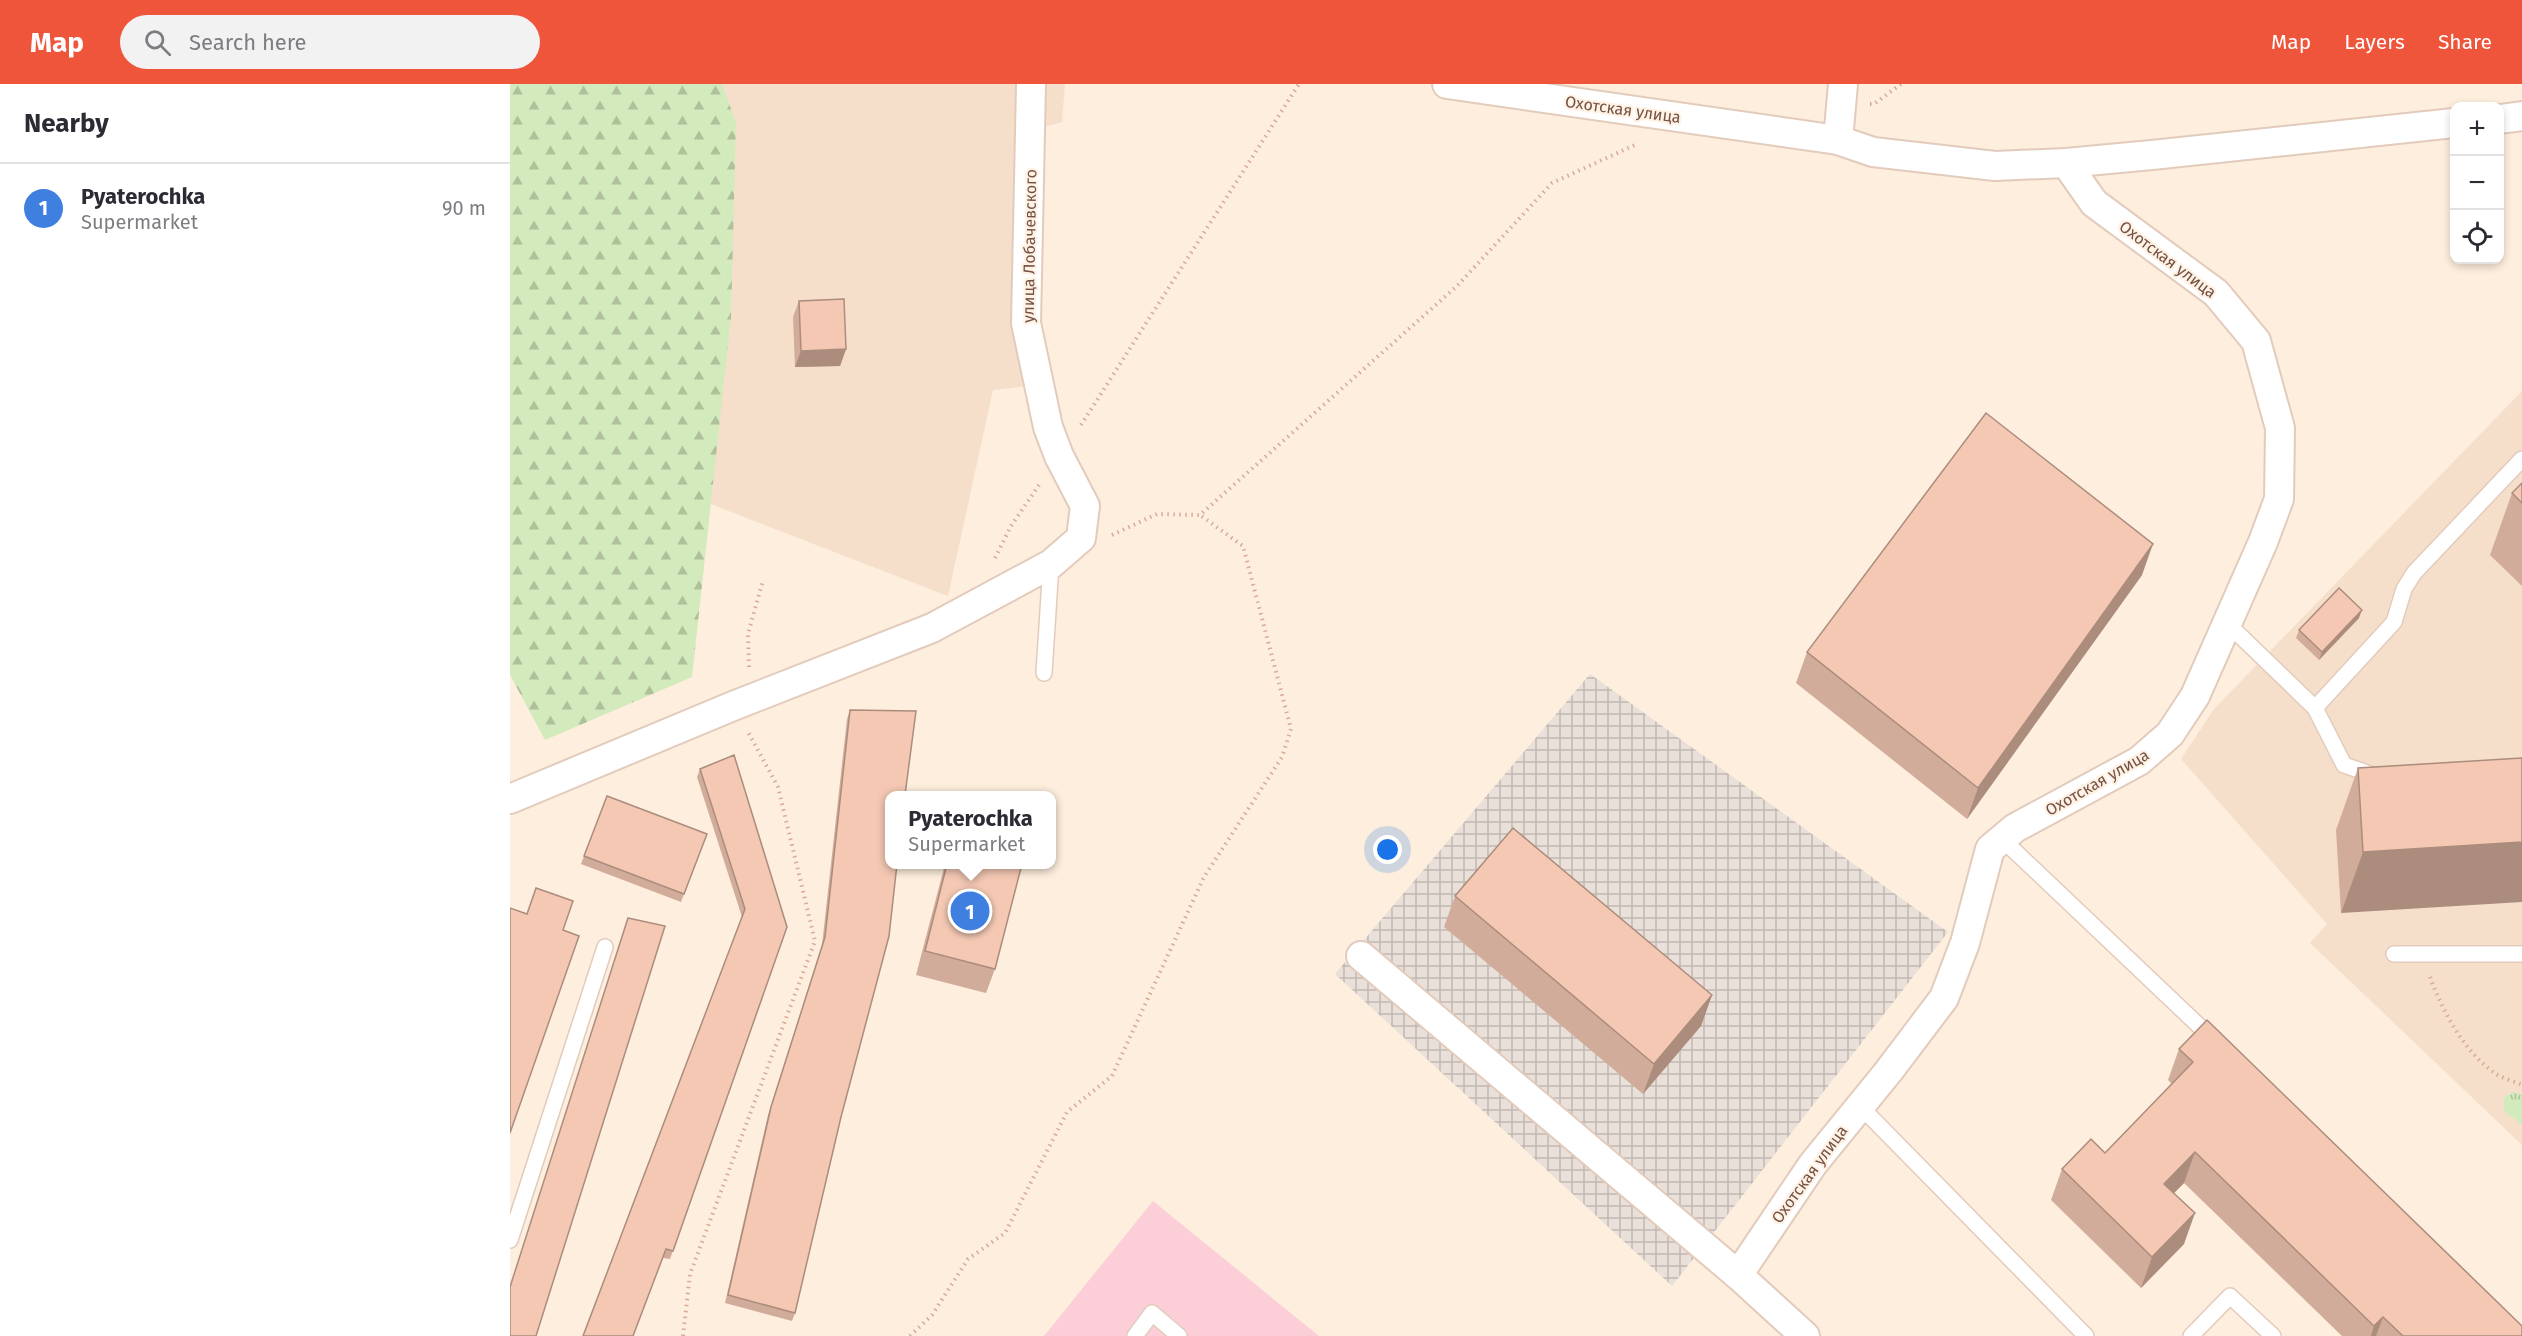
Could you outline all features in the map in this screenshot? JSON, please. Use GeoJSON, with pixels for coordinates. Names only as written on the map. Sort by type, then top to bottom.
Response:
{"type":"FeatureCollection","features":[{"type":"Feature","properties":{"kind":"street","name":"улица Лобачевского"},"geometry":{"type":"LineString","coordinates":[[510,799],[741,702],[932,628],[1051,564],[1082,538],[1085,506],[1059,456],[1048,427],[1026,323],[1031,84]]}},
{"type":"Feature","properties":{"kind":"street","name":"Охотская улица"},"geometry":{"type":"LineString","coordinates":[[1447,84],[1838,140],[1873,152],[1995,166],[2066,163],[2450,123]]}},
{"type":"Feature","properties":{"kind":"street"},"geometry":{"type":"LineString","coordinates":[[1838,140],[1843,84]]}},
{"type":"Feature","properties":{"kind":"street"},"geometry":{"type":"LineString","coordinates":[[2504,118],[2522,116]]}},
{"type":"Feature","properties":{"kind":"street","name":"Охотская улица"},"geometry":{"type":"LineString","coordinates":[[1738,1275],[1813,1164],[1944,998],[1965,943],[1990,849],[2015,828],[2139,761],[2170,734],[2195,696],[2263,542],[2279,499],[2280,428],[2256,341],[2216,292],[2094,203],[2066,163]]}},
{"type":"Feature","properties":{"kind":"street"},"geometry":{"type":"LineString","coordinates":[[1360,957],[1738,1275],[1805,1336]]}},
{"type":"Feature","properties":{"kind":"lane"},"geometry":{"type":"LineString","coordinates":[[2315,708],[2394,622],[2404,589],[2414,573],[2522,459]]}},
{"type":"Feature","properties":{"kind":"lane"},"geometry":{"type":"LineString","coordinates":[[1044,673],[1051,564]]}},
{"type":"Feature","properties":{"kind":"lane"},"geometry":{"type":"LineString","coordinates":[[2227,623],[2315,708],[2344,765],[2385,779]]}},
{"type":"Feature","properties":{"kind":"lane"},"geometry":{"type":"LineString","coordinates":[[2002,839],[2228,1053]]}},
{"type":"Feature","properties":{"kind":"lane"},"geometry":{"type":"LineString","coordinates":[[510,1240],[605,947]]}},
{"type":"Feature","properties":{"kind":"lane"},"geometry":{"type":"LineString","coordinates":[[2394,954],[2522,954]]}},
{"type":"Feature","properties":{"kind":"lane"},"geometry":{"type":"LineString","coordinates":[[1860,1106],[2086,1336]]}},
{"type":"Feature","properties":{"kind":"lane"},"geometry":{"type":"LineString","coordinates":[[2191,1336],[2230,1296],[2273,1336]]}},
{"type":"Feature","properties":{"kind":"lane"},"geometry":{"type":"LineString","coordinates":[[1135,1336],[1152,1313],[1179,1336]]}},
{"type":"Feature","properties":{"kind":"path"},"geometry":{"type":"LineString","coordinates":[[971,608],[1011,526],[1059,456],[1299,84]]}},
{"type":"Feature","properties":{"kind":"path"},"geometry":{"type":"LineString","coordinates":[[1200,515],[1457,286],[1552,183],[1638,143]]}},
{"type":"Feature","properties":{"kind":"path"},"geometry":{"type":"LineString","coordinates":[[910,1336],[932,1315],[968,1259],[1005,1233],[1067,1112],[1112,1076],[1204,877],[1282,757],[1291,729],[1243,546],[1200,515],[1157,514],[1104,539]]}},
{"type":"Feature","properties":{"kind":"path"},"geometry":{"type":"LineString","coordinates":[[683,1336],[690,1274],[815,941],[778,787],[741,702],[748,634],[763,580]]}},
{"type":"Feature","properties":{"kind":"path"},"geometry":{"type":"LineString","coordinates":[[2421,954],[2437,997],[2455,1028],[2477,1058],[2497,1075],[2522,1085]]}},
{"type":"Feature","properties":{"kind":"shaded area"},"geometry":{"type":"Polygon","coordinates":[[[510,84],[1065,84],[1062,122],[1037,129],[1028,386],[993,390],[948,596],[592,458],[510,84]]]}},
{"type":"Feature","properties":{"kind":"shaded area"},"geometry":{"type":"Polygon","coordinates":[[[2522,391],[2522,1145],[2310,943],[2327,924],[2181,759],[2214,709],[2522,391]]]}},
{"type":"Feature","properties":{"kind":"shaded area"},"geometry":{"type":"Polygon","coordinates":[[[1590,674],[1948,932],[1672,1286],[1335,974],[1590,674]]]}},
{"type":"Feature","properties":{"kind":"shaded area"},"geometry":{"type":"Polygon","coordinates":[[[1153,1201],[1319,1336],[1044,1336],[1153,1201]]]}},
{"type":"Feature","properties":{"kind":"green space"},"geometry":{"type":"Polygon","coordinates":[[[510,84],[722,84],[736,123],[731,318],[692,677],[545,740],[510,675],[510,84]]]}},
{"type":"Feature","properties":{"kind":"green space"},"geometry":{"type":"Polygon","coordinates":[[[2512,1092],[2522,1094],[2522,1125],[2504,1111],[2504,1098],[2512,1092]]]}},
{"type":"Feature","properties":{"kind":"building"},"geometry":{"type":"Polygon","coordinates":[[[844,299],[846,349],[801,351],[799,301],[844,299]]]}},
{"type":"Feature","properties":{"kind":"building"},"geometry":{"type":"Polygon","coordinates":[[[1986,413],[2153,544],[1978,788],[1807,652],[1986,413]]]}},
{"type":"Feature","properties":{"kind":"building"},"geometry":{"type":"Polygon","coordinates":[[[2522,483],[2522,503],[2512,493],[2522,483]]]}},
{"type":"Feature","properties":{"kind":"building"},"geometry":{"type":"Polygon","coordinates":[[[2339,588],[2362,610],[2322,652],[2299,630],[2339,588]]]}},
{"type":"Feature","properties":{"kind":"building"},"geometry":{"type":"Polygon","coordinates":[[[850,710],[916,711],[906,791],[885,791],[885,869],[896,869],[889,936],[841,1117],[795,1313],[728,1295],[771,1107],[825,937],[850,710]]]}},
{"type":"Feature","properties":{"kind":"building"},"geometry":{"type":"Polygon","coordinates":[[[734,755],[787,927],[673,1251],[666,1249],[633,1336],[583,1336],[745,909],[700,769],[734,755]]]}},
{"type":"Feature","properties":{"kind":"building"},"geometry":{"type":"Polygon","coordinates":[[[2522,758],[2522,842],[2363,852],[2358,768],[2522,758]]]}},
{"type":"Feature","properties":{"kind":"building"},"geometry":{"type":"Polygon","coordinates":[[[607,796],[707,834],[684,894],[584,856],[607,796]]]}},
{"type":"Feature","properties":{"kind":"building"},"geometry":{"type":"Polygon","coordinates":[[[1513,828],[1712,995],[1654,1064],[1455,896],[1513,828]]]}},
{"type":"Feature","properties":{"kind":"building"},"geometry":{"type":"Polygon","coordinates":[[[946,869],[1021,869],[995,969],[925,951],[946,869]]]}},
{"type":"Feature","properties":{"kind":"building"},"geometry":{"type":"Polygon","coordinates":[[[536,888],[573,901],[563,930],[579,936],[510,1133],[510,908],[527,914],[536,888]]]}},
{"type":"Feature","properties":{"kind":"building"},"geometry":{"type":"Polygon","coordinates":[[[628,918],[665,926],[536,1336],[510,1336],[510,1287],[628,918]]]}},
{"type":"Feature","properties":{"kind":"building"},"geometry":{"type":"Polygon","coordinates":[[[2207,1020],[2522,1326],[2522,1336],[2403,1336],[2383,1317],[2374,1326],[2195,1152],[2164,1184],[2195,1213],[2152,1257],[2062,1169],[2091,1139],[2105,1153],[2193,1062],[2179,1049],[2207,1020]]]}},
{"type":"Feature","properties":{"kind":"place","name":"Pyaterochka"},"geometry":{"type":"Point","coordinates":[970,911]}}]}
